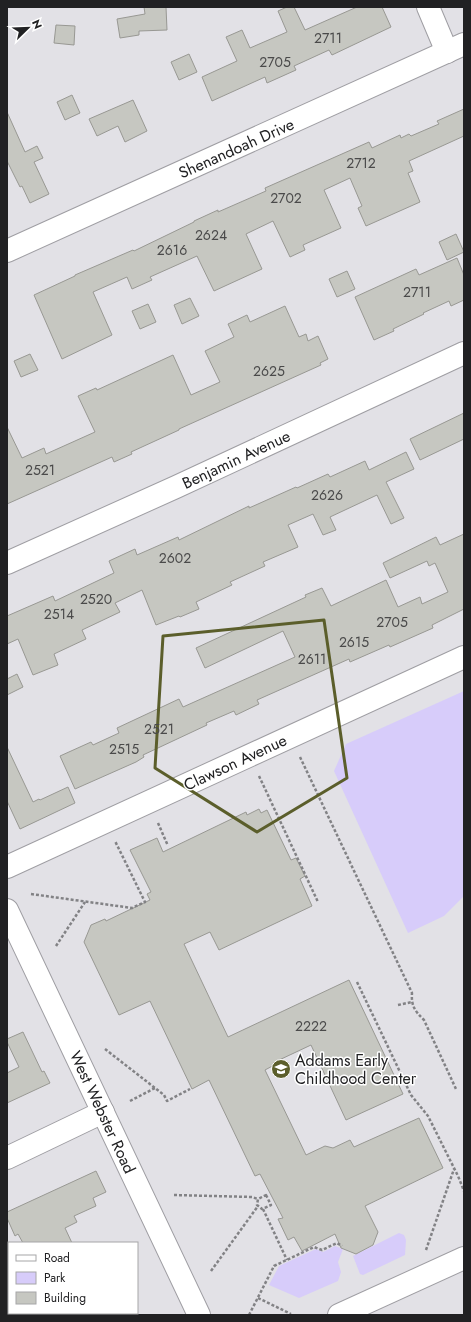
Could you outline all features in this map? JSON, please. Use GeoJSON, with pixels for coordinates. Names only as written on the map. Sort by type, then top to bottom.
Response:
{"type":"FeatureCollection","features":[{"type":"Feature","properties":{"kind":"street"},"geometry":{"type":"LineString","coordinates":[[428,7],[456,48]]}},
{"type":"Feature","properties":{"kind":"street","name":"Shenandoah Drive"},"geometry":{"type":"LineString","coordinates":[[7,251],[456,48]]}},
{"type":"Feature","properties":{"kind":"street","name":"Benjamin Avenue"},"geometry":{"type":"LineString","coordinates":[[7,563],[176,487],[464,353]]}},
{"type":"Feature","properties":{"kind":"street","name":"Clawson Avenue"},"geometry":{"type":"LineString","coordinates":[[7,866],[464,657]]}},
{"type":"Feature","properties":{"kind":"street","name":"West Webster Road"},"geometry":{"type":"LineString","coordinates":[[7,910],[199,1315]]}},
{"type":"Feature","properties":{"kind":"street"},"geometry":{"type":"LineString","coordinates":[[7,1158],[103,1112]]}},
{"type":"Feature","properties":{"kind":"street"},"geometry":{"type":"LineString","coordinates":[[339,1315],[464,1258]]}},
{"type":"Feature","properties":{"kind":"path"},"geometry":{"type":"LineString","coordinates":[[300,757],[412,993],[412,1002],[415,1012],[424,1020],[456,1089]]}},
{"type":"Feature","properties":{"kind":"path"},"geometry":{"type":"LineString","coordinates":[[259,776],[318,902]]}},
{"type":"Feature","properties":{"kind":"path"},"geometry":{"type":"LineString","coordinates":[[158,823],[168,846]]}},
{"type":"Feature","properties":{"kind":"path"},"geometry":{"type":"LineString","coordinates":[[31,894],[132,908],[145,902],[115,841]]}},
{"type":"Feature","properties":{"kind":"path"},"geometry":{"type":"LineString","coordinates":[[56,946],[85,902]]}},
{"type":"Feature","properties":{"kind":"path"},"geometry":{"type":"LineString","coordinates":[[357,982],[411,1095],[428,1116],[464,1191]]}},
{"type":"Feature","properties":{"kind":"path"},"geometry":{"type":"LineString","coordinates":[[398,1005],[412,1002]]}},
{"type":"Feature","properties":{"kind":"path"},"geometry":{"type":"LineString","coordinates":[[105,1049],[156,1088],[164,1095],[167,1101],[190,1089]]}},
{"type":"Feature","properties":{"kind":"path"},"geometry":{"type":"LineString","coordinates":[[130,1101],[156,1088]]}},
{"type":"Feature","properties":{"kind":"path"},"geometry":{"type":"LineString","coordinates":[[426,1250],[454,1168]]}},
{"type":"Feature","properties":{"kind":"path"},"geometry":{"type":"LineString","coordinates":[[174,1195],[252,1196],[258,1199]]}},
{"type":"Feature","properties":{"kind":"path"},"geometry":{"type":"LineString","coordinates":[[258,1199],[266,1195],[271,1205],[263,1209]]}},
{"type":"Feature","properties":{"kind":"path"},"geometry":{"type":"LineString","coordinates":[[210,1271],[258,1206],[258,1199]]}},
{"type":"Feature","properties":{"kind":"path"},"geometry":{"type":"LineString","coordinates":[[258,1206],[263,1209],[287,1260]]}},
{"type":"Feature","properties":{"kind":"path"},"geometry":{"type":"LineString","coordinates":[[249,1315],[274,1266],[314,1247],[322,1250],[337,1243],[342,1246]]}},
{"type":"Feature","properties":{"kind":"path"},"geometry":{"type":"LineString","coordinates":[[258,1298],[291,1314]]}},
{"type":"Feature","properties":{"kind":"highlighted area"},"geometry":{"type":"Polygon","coordinates":[[[324,620],[347,778],[257,832],[155,768],[163,636],[324,620]]]}},
{"type":"Feature","properties":{"kind":"green space"},"geometry":{"type":"Polygon","coordinates":[[[464,691],[464,896],[444,916],[408,933],[334,771],[346,744],[464,691]]]}},
{"type":"Feature","properties":{"kind":"green space"},"geometry":{"type":"Polygon","coordinates":[[[399,1233],[404,1235],[406,1240],[405,1255],[363,1275],[360,1274],[353,1256],[399,1233]]]}},
{"type":"Feature","properties":{"kind":"green space"},"geometry":{"type":"Polygon","coordinates":[[[335,1246],[343,1249],[338,1262],[341,1272],[338,1281],[299,1298],[269,1285],[279,1266],[316,1249],[323,1252],[335,1246]]]}},
{"type":"Feature","properties":{"kind":"building"},"geometry":{"type":"Polygon","coordinates":[[[144,7],[166,7],[167,30],[139,31],[139,35],[120,38],[117,19],[145,14],[144,7]]]}},
{"type":"Feature","properties":{"kind":"building"},"geometry":{"type":"Polygon","coordinates":[[[287,7],[294,7],[305,30],[357,7],[382,7],[391,27],[332,55],[329,50],[294,66],[296,70],[267,83],[265,77],[212,101],[202,77],[237,61],[226,37],[242,30],[250,48],[287,32],[278,11],[287,7]]]}},
{"type":"Feature","properties":{"kind":"building"},"geometry":{"type":"Polygon","coordinates":[[[56,25],[75,26],[74,45],[54,43],[56,25]]]}},
{"type":"Feature","properties":{"kind":"building"},"geometry":{"type":"Polygon","coordinates":[[[189,54],[197,72],[179,80],[171,62],[189,54]]]}},
{"type":"Feature","properties":{"kind":"building"},"geometry":{"type":"Polygon","coordinates":[[[72,95],[80,113],[65,120],[57,102],[72,95]]]}},
{"type":"Feature","properties":{"kind":"building"},"geometry":{"type":"Polygon","coordinates":[[[133,100],[147,131],[125,142],[118,126],[97,136],[89,119],[133,100]]]}},
{"type":"Feature","properties":{"kind":"building"},"geometry":{"type":"Polygon","coordinates":[[[464,109],[464,136],[409,161],[413,171],[408,173],[420,202],[366,226],[358,208],[362,206],[350,178],[324,190],[341,228],[303,245],[305,250],[290,257],[273,221],[248,233],[246,234],[262,269],[214,291],[197,256],[150,277],[152,280],[132,289],[127,277],[93,292],[112,335],[62,359],[34,295],[75,275],[133,250],[134,251],[218,210],[218,212],[266,191],[265,188],[369,142],[372,148],[400,135],[401,138],[409,134],[411,136],[439,124],[437,121],[464,109]]]}},
{"type":"Feature","properties":{"kind":"building"},"geometry":{"type":"Polygon","coordinates":[[[7,112],[25,152],[37,146],[43,158],[34,162],[49,194],[30,203],[7,161],[7,112]]]}},
{"type":"Feature","properties":{"kind":"building"},"geometry":{"type":"Polygon","coordinates":[[[456,234],[464,252],[447,260],[439,242],[456,234]]]}},
{"type":"Feature","properties":{"kind":"building"},"geometry":{"type":"Polygon","coordinates":[[[457,258],[464,275],[464,300],[451,306],[449,301],[423,313],[424,314],[393,329],[394,331],[374,340],[355,297],[416,269],[419,275],[457,258]]]}},
{"type":"Feature","properties":{"kind":"building"},"geometry":{"type":"Polygon","coordinates":[[[347,271],[355,289],[337,297],[329,279],[347,271]]]}},
{"type":"Feature","properties":{"kind":"building"},"geometry":{"type":"Polygon","coordinates":[[[190,298],[199,316],[182,324],[174,305],[190,298]]]}},
{"type":"Feature","properties":{"kind":"building"},"geometry":{"type":"Polygon","coordinates":[[[148,304],[156,322],[140,329],[132,311],[148,304]]]}},
{"type":"Feature","properties":{"kind":"building"},"geometry":{"type":"Polygon","coordinates":[[[285,306],[299,337],[306,334],[308,341],[318,336],[328,359],[320,363],[321,365],[179,429],[131,452],[132,454],[114,462],[112,457],[7,504],[7,427],[22,458],[44,448],[46,454],[95,432],[78,396],[96,388],[97,390],[173,355],[191,395],[220,382],[205,351],[234,337],[228,324],[247,315],[250,322],[285,306]]]}},
{"type":"Feature","properties":{"kind":"building"},"geometry":{"type":"Polygon","coordinates":[[[30,354],[38,370],[21,377],[14,361],[30,354]]]}},
{"type":"Feature","properties":{"kind":"building"},"geometry":{"type":"Polygon","coordinates":[[[464,413],[464,439],[420,460],[410,439],[464,413]]]}},
{"type":"Feature","properties":{"kind":"building"},"geometry":{"type":"Polygon","coordinates":[[[406,452],[414,469],[386,482],[404,518],[391,524],[377,495],[330,517],[336,530],[323,535],[313,514],[288,525],[298,547],[263,562],[265,566],[230,582],[232,585],[196,602],[199,609],[156,625],[142,590],[115,603],[120,612],[82,630],[86,639],[54,654],[58,665],[33,675],[18,639],[7,644],[7,616],[53,596],[55,601],[114,573],[109,561],[135,549],[137,555],[178,537],[179,540],[249,506],[249,508],[328,474],[330,477],[365,461],[369,470],[406,452]]]}},
{"type":"Feature","properties":{"kind":"building"},"geometry":{"type":"Polygon","coordinates":[[[464,534],[464,609],[432,625],[433,628],[390,647],[389,645],[350,662],[349,659],[257,700],[259,704],[236,715],[234,711],[206,723],[207,725],[143,755],[144,757],[136,762],[75,789],[60,756],[91,742],[93,745],[119,733],[117,728],[179,699],[183,707],[295,657],[283,631],[205,668],[196,648],[306,597],[305,595],[322,588],[331,606],[386,580],[398,607],[420,597],[422,604],[448,592],[435,563],[429,566],[427,561],[390,578],[383,563],[436,537],[440,545],[464,534]]]}},
{"type":"Feature","properties":{"kind":"building"},"geometry":{"type":"Polygon","coordinates":[[[17,674],[23,687],[7,695],[7,679],[17,674]]]}},
{"type":"Feature","properties":{"kind":"building"},"geometry":{"type":"Polygon","coordinates":[[[7,747],[33,802],[68,787],[75,803],[20,829],[7,801],[7,747]]]}},
{"type":"Feature","properties":{"kind":"building"},"geometry":{"type":"Polygon","coordinates":[[[259,809],[261,813],[267,810],[291,860],[296,858],[305,876],[300,879],[312,906],[219,950],[210,932],[184,944],[228,1037],[349,980],[403,1094],[346,1120],[311,1045],[277,1061],[278,1063],[265,1070],[306,1155],[325,1146],[333,1148],[350,1140],[354,1147],[419,1118],[443,1168],[365,1206],[378,1232],[373,1245],[356,1254],[341,1248],[335,1234],[302,1251],[294,1237],[288,1240],[278,1219],[283,1218],[260,1174],[255,1176],[209,1080],[192,1089],[150,1001],[119,1015],[84,942],[91,925],[105,919],[106,921],[150,900],[147,894],[151,892],[130,850],[157,838],[163,852],[246,812],[247,815],[259,809]]]}},
{"type":"Feature","properties":{"kind":"building"},"geometry":{"type":"Polygon","coordinates":[[[23,1032],[42,1072],[44,1071],[50,1083],[7,1103],[7,1073],[19,1067],[7,1039],[23,1032]]]}},
{"type":"Feature","properties":{"kind":"building"},"geometry":{"type":"Polygon","coordinates":[[[96,1171],[106,1192],[93,1198],[96,1206],[74,1216],[77,1222],[65,1228],[72,1242],[22,1242],[18,1234],[15,1236],[7,1218],[7,1212],[96,1171]]]}},
{"type":"Feature","properties":{"kind":"place","name":"Addams Early Childhood Center"},"geometry":{"type":"Point","coordinates":[281,1069]}}]}
